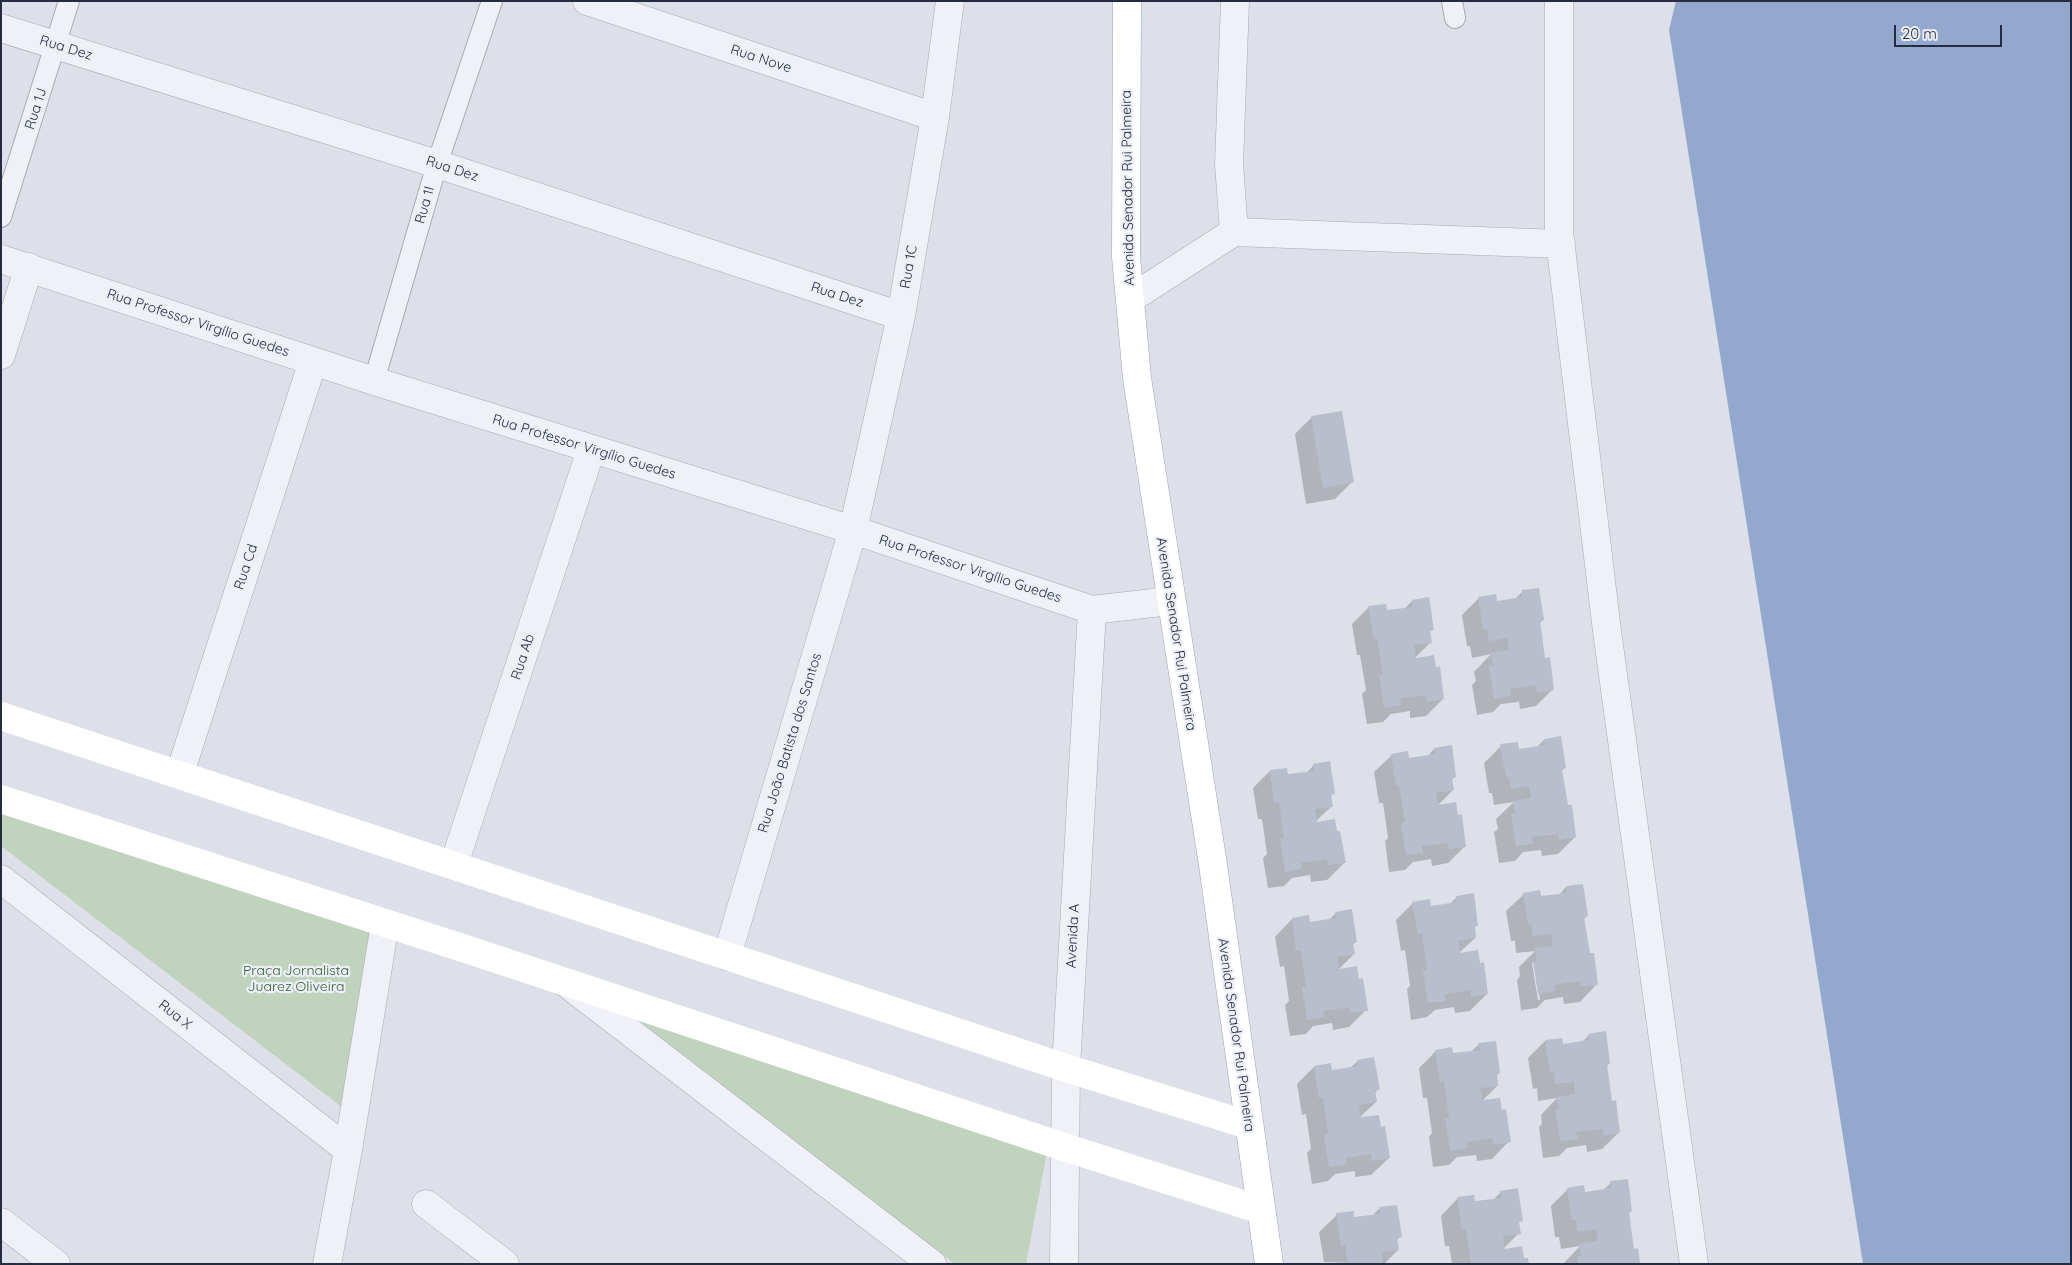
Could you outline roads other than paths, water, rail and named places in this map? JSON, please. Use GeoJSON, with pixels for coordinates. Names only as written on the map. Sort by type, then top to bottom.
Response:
{"type":"FeatureCollection","features":[{"type":"Feature","properties":{"kind":"street","name":"Rua Nove"},"geometry":{"type":"LineString","coordinates":[[587,1],[935,117]]}},
{"type":"Feature","properties":{"kind":"street","name":"Rua 1C"},"geometry":{"type":"LineString","coordinates":[[853,530],[901,316],[935,117],[950,1]]}},
{"type":"Feature","properties":{"kind":"street","name":"Avenida Senador Rui Palmeira"},"geometry":{"type":"LineString","coordinates":[[1127,1],[1126,257],[1137,378],[1170,601],[1213,865],[1269,1264]]}},
{"type":"Feature","properties":{"kind":"street"},"geometry":{"type":"LineString","coordinates":[[1234,232],[1229,164],[1235,1]]}},
{"type":"Feature","properties":{"kind":"street"},"geometry":{"type":"LineString","coordinates":[[1559,1],[1559,232],[1607,631],[1694,1264]]}},
{"type":"Feature","properties":{"kind":"street","name":"Rua Dez"},"geometry":{"type":"LineString","coordinates":[[1,28],[437,164],[901,316]]}},
{"type":"Feature","properties":{"kind":"street"},"geometry":{"type":"LineString","coordinates":[[1130,299],[1234,232],[1561,244]]}},
{"type":"Feature","properties":{"kind":"street","name":"Rua Professor Virgílio Guedes"},"geometry":{"type":"LineString","coordinates":[[1,259],[374,381],[853,530],[1092,610],[1170,601]]}},
{"type":"Feature","properties":{"kind":"street"},"geometry":{"type":"LineString","coordinates":[[1,355],[28,267]]}},
{"type":"Feature","properties":{"kind":"street","name":"Rua Cd"},"geometry":{"type":"LineString","coordinates":[[180,773],[312,361]]}},
{"type":"Feature","properties":{"kind":"street","name":"Rua Ab"},"geometry":{"type":"LineString","coordinates":[[454,864],[591,450]]}},
{"type":"Feature","properties":{"kind":"street","name":"Rua João Batista dos Santos"},"geometry":{"type":"LineString","coordinates":[[727,956],[853,530]]}},
{"type":"Feature","properties":{"kind":"street","name":"Avenida A"},"geometry":{"type":"LineString","coordinates":[[1064,1264],[1066,1068],[1092,610]]}},
{"type":"Feature","properties":{"kind":"street"},"geometry":{"type":"LineString","coordinates":[[1,716],[180,773],[1066,1068],[1248,1125]]}},
{"type":"Feature","properties":{"kind":"street"},"geometry":{"type":"LineString","coordinates":[[1,799],[1261,1210]]}},
{"type":"Feature","properties":{"kind":"street","name":"Rua X"},"geometry":{"type":"LineString","coordinates":[[1,879],[348,1150]]}},
{"type":"Feature","properties":{"kind":"street"},"geometry":{"type":"LineString","coordinates":[[327,1264],[348,1150],[385,924]]}},
{"type":"Feature","properties":{"kind":"street"},"geometry":{"type":"LineString","coordinates":[[563,981],[932,1264]]}},
{"type":"Feature","properties":{"kind":"street"},"geometry":{"type":"LineString","coordinates":[[426,1204],[505,1264]]}},
{"type":"Feature","properties":{"kind":"street"},"geometry":{"type":"LineString","coordinates":[[1,1222],[56,1264]]}},
{"type":"Feature","properties":{"kind":"lane","name":"Rua 1J"},"geometry":{"type":"LineString","coordinates":[[1,217],[69,1]]}},
{"type":"Feature","properties":{"kind":"lane","name":"Rua 1I"},"geometry":{"type":"LineString","coordinates":[[374,381],[437,164],[492,1]]}},
{"type":"Feature","properties":{"kind":"water"},"geometry":{"type":"Polygon","coordinates":[[[1676,1],[2071,1],[2071,1264],[1863,1264],[1669,30],[1676,1]]]}},
{"type":"Feature","properties":{"kind":"park label","name":"Praça Jornalista Juarez Oliveira"},"geometry":{"type":"Point","coordinates":[296,980]}}]}
